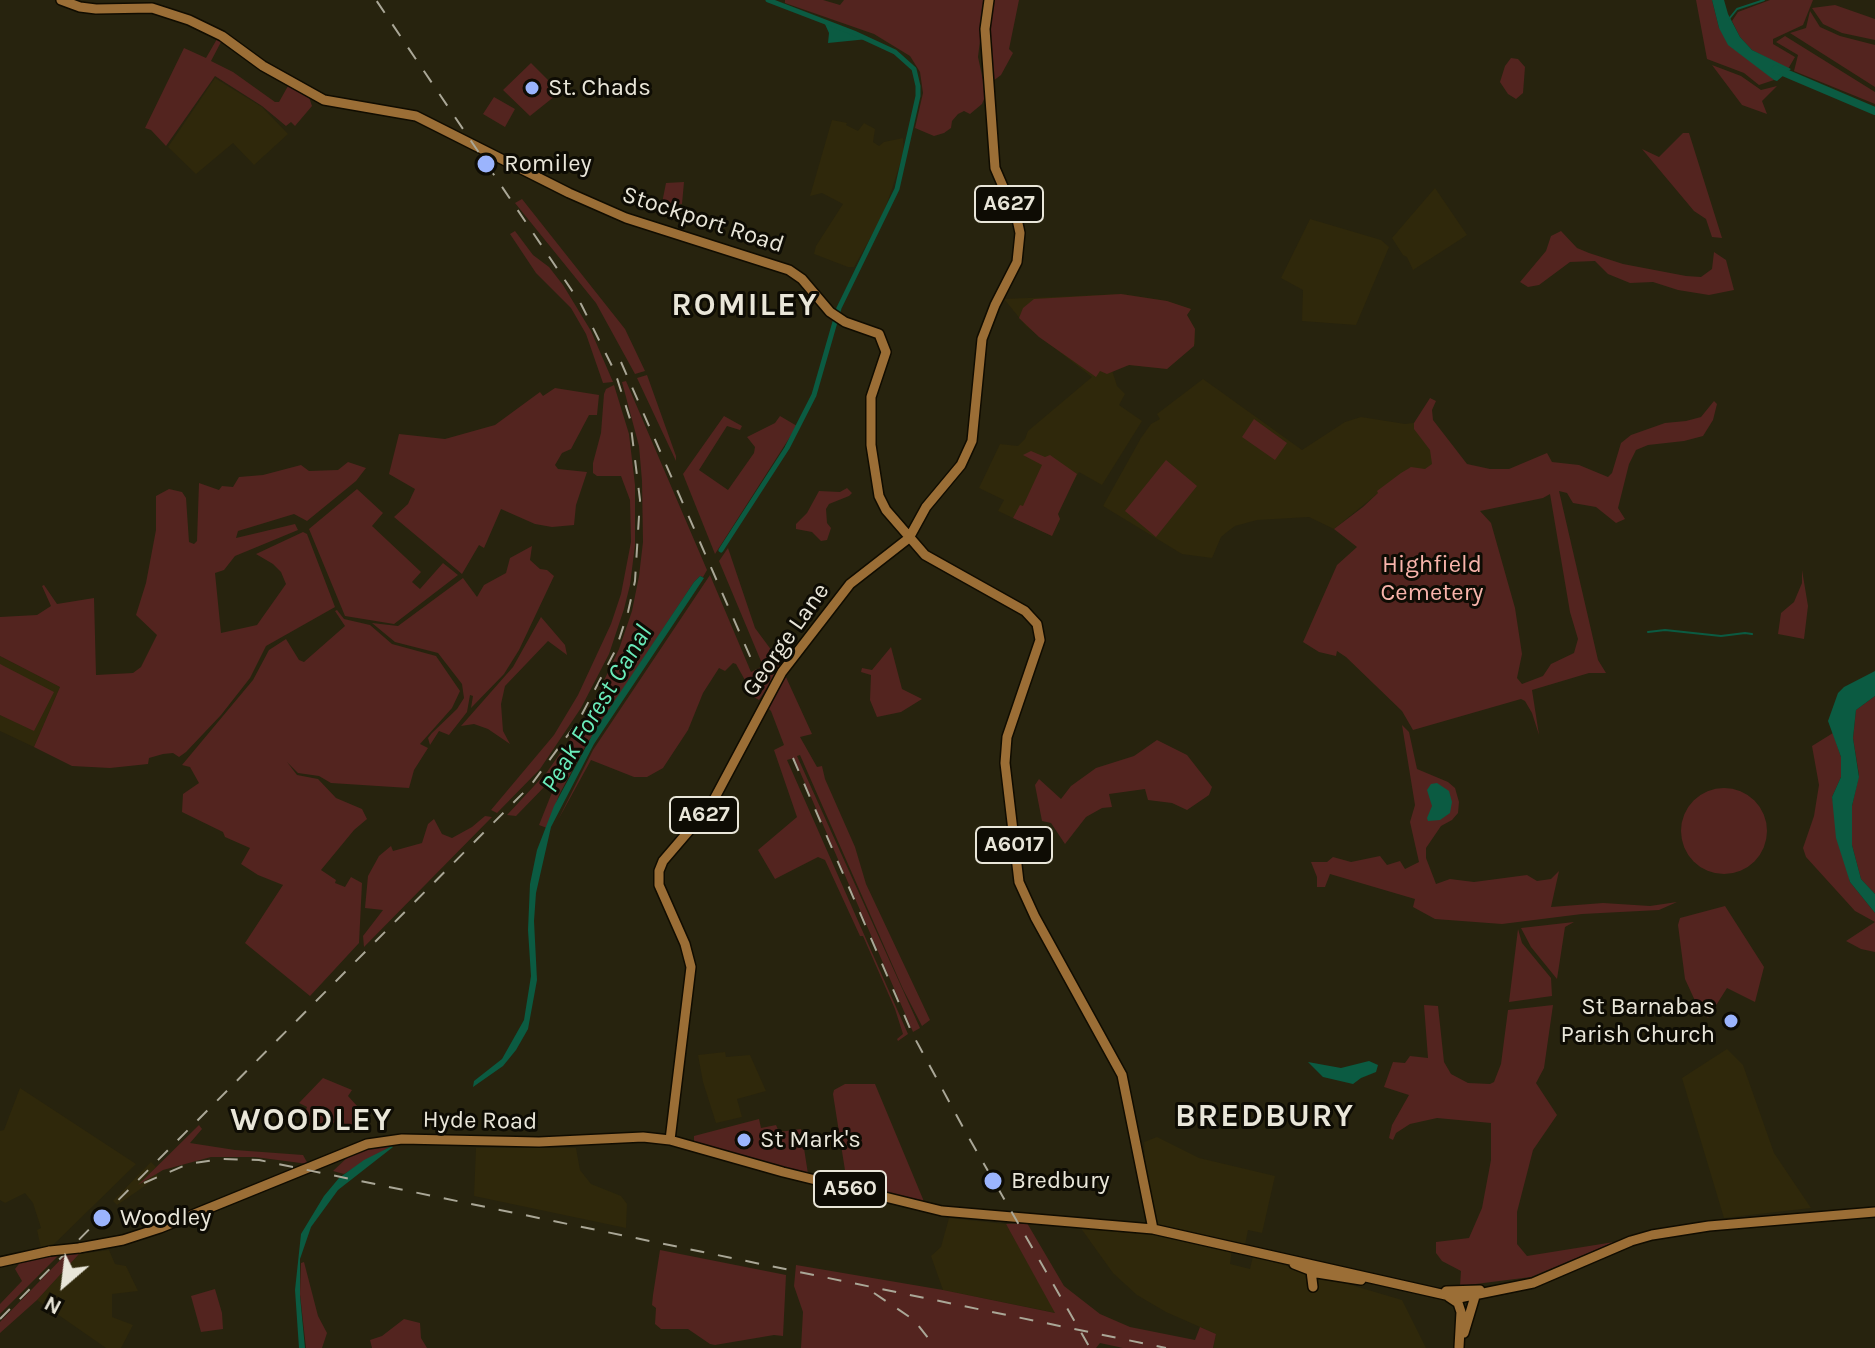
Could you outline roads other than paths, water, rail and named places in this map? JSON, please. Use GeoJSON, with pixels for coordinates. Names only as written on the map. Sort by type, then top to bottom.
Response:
{"type":"FeatureCollection","features":[{"type":"Feature","properties":{"kind":"main road","name":"Stockport Road"},"geometry":{"type":"LineString","coordinates":[[61,0],[80,7],[152,8],[174,14],[214,31],[263,66],[320,98],[416,116],[569,193],[626,218],[789,270],[802,279],[832,314],[879,334],[885,345],[885,357],[871,397],[874,475],[886,510],[909,538]]}},
{"type":"Feature","properties":{"kind":"main road","name":"A627"},"geometry":{"type":"LineString","coordinates":[[909,538],[926,507],[968,453],[974,430],[982,339],[995,305],[1011,276],[1019,249],[1017,219],[995,168],[985,29],[989,0]]}},
{"type":"Feature","properties":{"kind":"main road","name":"A6017"},"geometry":{"type":"LineString","coordinates":[[909,538],[925,555],[1025,611],[1037,624],[1040,640],[1007,737],[1005,763],[1019,882],[1122,1075],[1153,1229]]}},
{"type":"Feature","properties":{"kind":"main road","name":"George Lane"},"geometry":{"type":"LineString","coordinates":[[670,1140],[691,967],[661,891],[659,871],[675,845],[711,805],[782,672],[850,584],[909,538]]}},
{"type":"Feature","properties":{"kind":"main road","name":"Hyde Road"},"geometry":{"type":"LineString","coordinates":[[0,1262],[123,1240],[379,1140],[539,1142],[643,1137],[670,1140],[949,1213],[1153,1229]]}},
{"type":"Feature","properties":{"kind":"main road"},"geometry":{"type":"LineString","coordinates":[[1436,1292],[1459,1298],[1473,1293],[1511,1289],[1551,1277],[1631,1241],[1652,1235],[1709,1226],[1875,1212]]}},
{"type":"Feature","properties":{"kind":"main road","name":"A560"},"geometry":{"type":"LineString","coordinates":[[1153,1229],[1436,1292]]}},
{"type":"Feature","properties":{"kind":"main road","name":"A560"},"geometry":{"type":"LineString","coordinates":[[1284,1258],[1311,1271],[1354,1280],[1371,1279]]}},
{"type":"Feature","properties":{"kind":"main road"},"geometry":{"type":"LineString","coordinates":[[1311,1271],[1313,1287]]}},
{"type":"Feature","properties":{"kind":"main road"},"geometry":{"type":"LineString","coordinates":[[1472,1310],[1511,1289]]}},
{"type":"Feature","properties":{"kind":"main road"},"geometry":{"type":"LineString","coordinates":[[1436,1292],[1458,1303],[1461,1312],[1459,1348]]}},
{"type":"Feature","properties":{"kind":"main road"},"geometry":{"type":"LineString","coordinates":[[1459,1348],[1472,1310],[1473,1293]]}},
{"type":"Feature","properties":{"kind":"main road"},"geometry":{"type":"LineString","coordinates":[[1460,1334],[1473,1293]]}},
{"type":"Feature","properties":{"kind":"waterway","name":"Peak Forest Canal"},"geometry":{"type":"LineString","coordinates":[[721,550],[787,448],[814,395],[839,308],[897,189],[918,96],[914,69],[895,52],[768,0]]}},
{"type":"Feature","properties":{"kind":"waterway"},"geometry":{"type":"LineString","coordinates":[[1729,19],[1737,9],[1764,0]]}},
{"type":"Feature","properties":{"kind":"waterway"},"geometry":{"type":"LineString","coordinates":[[1776,69],[1875,111]]}},
{"type":"Feature","properties":{"kind":"waterway"},"geometry":{"type":"LineString","coordinates":[[1648,632],[1665,630],[1721,636],[1752,634]]}},
{"type":"Feature","properties":{"kind":"railway"},"geometry":{"type":"LineString","coordinates":[[0,1319],[531,785],[579,720],[616,649],[628,612],[635,581],[640,500],[630,419],[615,372],[581,304],[376,0]]}},
{"type":"Feature","properties":{"kind":"railway"},"geometry":{"type":"LineString","coordinates":[[621,362],[756,670]]}},
{"type":"Feature","properties":{"kind":"railway"},"geometry":{"type":"LineString","coordinates":[[793,758],[912,1033],[1090,1348]]}},
{"type":"Feature","properties":{"kind":"railway"},"geometry":{"type":"LineString","coordinates":[[144,1183],[188,1164],[221,1159],[259,1160],[1166,1348]]}},
{"type":"Feature","properties":{"kind":"railway"},"geometry":{"type":"LineString","coordinates":[[874,1293],[914,1320],[936,1348]]}},
{"type":"Feature","properties":{"kind":"place","name":"St. Chads"},"geometry":{"type":"Point","coordinates":[532,88]}},
{"type":"Feature","properties":{"kind":"place","name":"Romiley"},"geometry":{"type":"Point","coordinates":[486,164]}},
{"type":"Feature","properties":{"kind":"place","name":"St Barnabas Parish Church"},"geometry":{"type":"Point","coordinates":[1731,1021]}},
{"type":"Feature","properties":{"kind":"place","name":"St Mark's"},"geometry":{"type":"Point","coordinates":[744,1140]}},
{"type":"Feature","properties":{"kind":"place","name":"Bredbury"},"geometry":{"type":"Point","coordinates":[993,1181]}},
{"type":"Feature","properties":{"kind":"place","name":"Woodley"},"geometry":{"type":"Point","coordinates":[102,1218]}},
{"type":"Feature","properties":{"kind":"district","name":"ROMILEY"},"geometry":{"type":"Point","coordinates":[745,306]}},
{"type":"Feature","properties":{"kind":"district","name":"BREDBURY"},"geometry":{"type":"Point","coordinates":[1265,1117]}},
{"type":"Feature","properties":{"kind":"district","name":"WOODLEY"},"geometry":{"type":"Point","coordinates":[312,1121]}},
{"type":"Feature","properties":{"kind":"park label","name":"Highfield Cemetery"},"geometry":{"type":"Point","coordinates":[1432,579]}}]}
